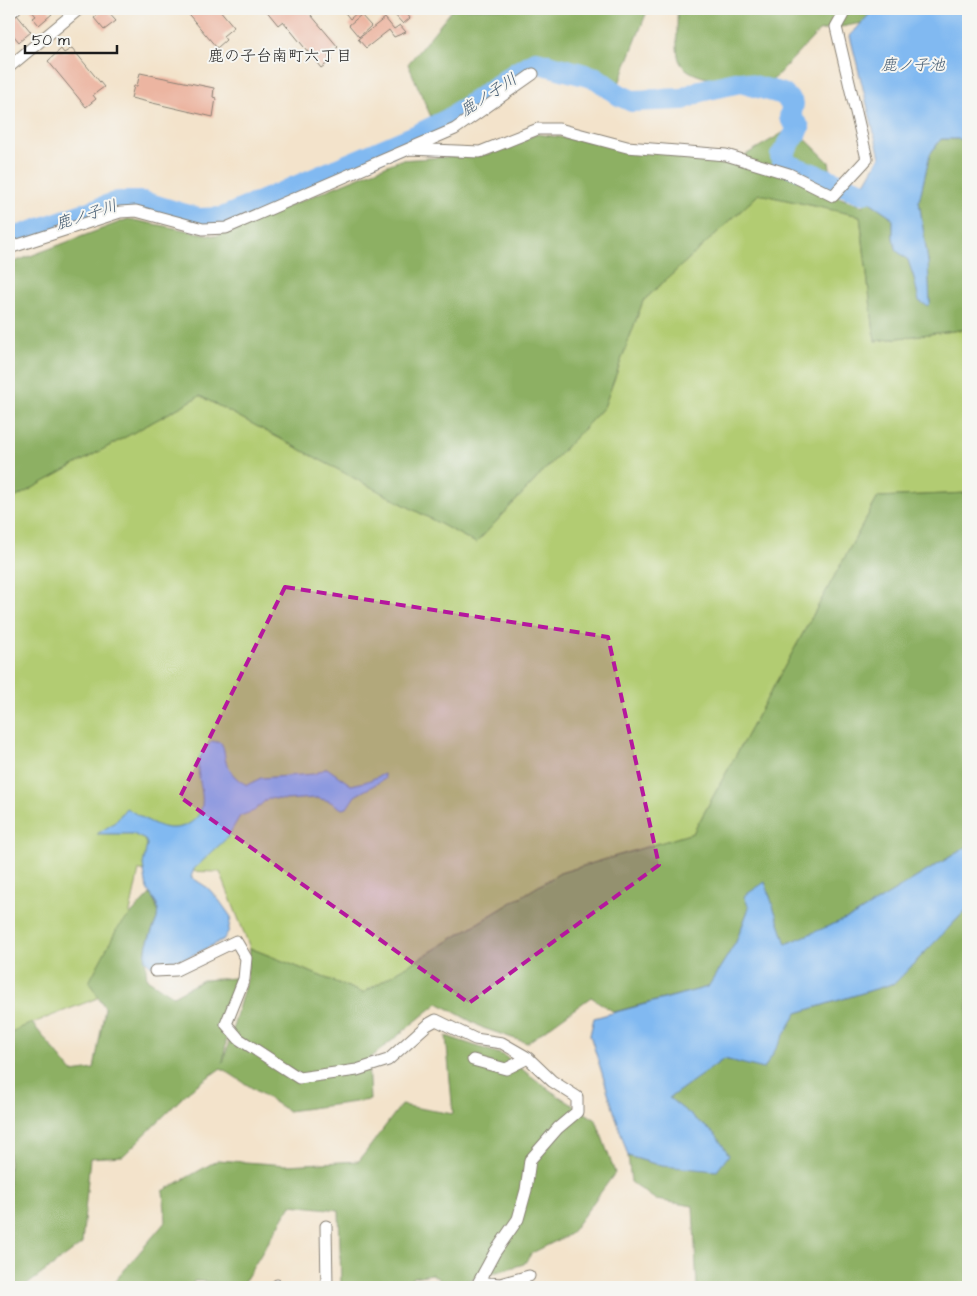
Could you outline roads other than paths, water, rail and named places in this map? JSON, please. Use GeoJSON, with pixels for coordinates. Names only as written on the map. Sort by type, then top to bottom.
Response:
{"type":"FeatureCollection","features":[{"type":"Feature","properties":{"kind":"street"},"geometry":{"type":"LineString","coordinates":[[9,14],[15,9]]}},
{"type":"Feature","properties":{"kind":"street"},"geometry":{"type":"LineString","coordinates":[[9,67],[79,9]]}},
{"type":"Feature","properties":{"kind":"street"},"geometry":{"type":"LineString","coordinates":[[408,149],[480,152],[538,129],[559,129],[627,147],[726,155],[788,174],[833,196],[867,159],[836,27],[846,9]]}},
{"type":"Feature","properties":{"kind":"street"},"geometry":{"type":"LineString","coordinates":[[9,248],[120,212],[136,211],[203,229],[226,228],[455,129],[533,74]]}},
{"type":"Feature","properties":{"kind":"street"},"geometry":{"type":"LineString","coordinates":[[155,971],[176,970],[236,941],[246,958],[244,979],[226,1024],[239,1039],[299,1078],[357,1070],[388,1060],[427,1025],[436,1020],[475,1039],[502,1043],[528,1058],[552,1081],[577,1097],[576,1112],[558,1128],[530,1160],[526,1190],[518,1219],[494,1252],[478,1284],[500,1284],[528,1276]]}},
{"type":"Feature","properties":{"kind":"street"},"geometry":{"type":"LineString","coordinates":[[473,1060],[506,1069],[528,1058]]}},
{"type":"Feature","properties":{"kind":"street"},"geometry":{"type":"LineString","coordinates":[[326,1226],[327,1287]]}},
{"type":"Feature","properties":{"kind":"water","name":"鹿ノ子池"},"geometry":{"type":"Polygon","coordinates":[[[874,9],[960,9],[963,17],[968,19],[968,137],[964,139],[941,139],[930,154],[919,201],[928,262],[930,303],[927,306],[919,301],[908,260],[897,251],[893,238],[893,220],[889,215],[864,198],[859,196],[855,198],[836,186],[837,176],[865,183],[880,157],[850,36],[874,9]]]}},
{"type":"Feature","properties":{"kind":"water"},"geometry":{"type":"Polygon","coordinates":[[[212,741],[221,743],[230,770],[247,785],[261,778],[314,774],[327,768],[351,785],[365,782],[384,774],[385,779],[355,796],[347,808],[342,809],[329,801],[316,798],[286,800],[268,798],[254,811],[240,816],[227,838],[194,869],[191,877],[208,888],[231,917],[228,932],[223,940],[189,957],[151,966],[145,960],[147,944],[157,919],[158,909],[157,904],[147,889],[143,865],[147,844],[145,840],[133,834],[97,834],[114,823],[126,808],[166,828],[180,827],[192,822],[200,812],[202,805],[198,763],[203,751],[212,741]]]}},
{"type":"Feature","properties":{"kind":"water"},"geometry":{"type":"Polygon","coordinates":[[[968,846],[968,908],[895,983],[797,1013],[764,1069],[724,1059],[669,1098],[716,1135],[729,1155],[717,1171],[662,1166],[628,1156],[590,1035],[594,1018],[708,987],[736,942],[749,908],[744,896],[765,882],[786,944],[855,915],[968,846]]]}},
{"type":"Feature","properties":{"kind":"waterway","name":"鹿ノ子川"},"geometry":{"type":"LineString","coordinates":[[9,240],[118,202],[143,202],[199,219],[222,218],[417,135],[449,119],[516,73],[536,62],[596,78],[619,95],[632,101],[683,99],[700,91],[740,82],[783,94],[793,104],[790,117],[799,128],[781,156],[783,163],[863,193]]}},
{"type":"Feature","properties":{"kind":"district","name":"鹿の子台南町六丁目"},"geometry":{"type":"Point","coordinates":[280,55]}}]}
